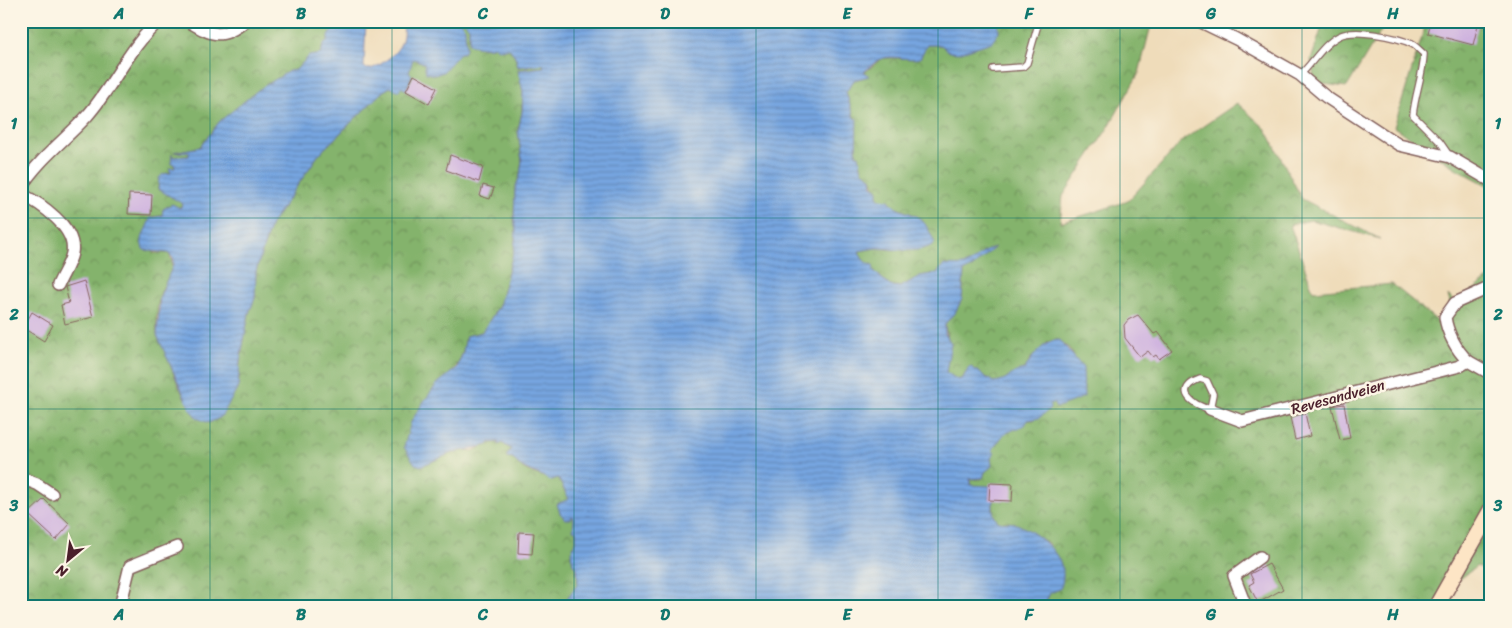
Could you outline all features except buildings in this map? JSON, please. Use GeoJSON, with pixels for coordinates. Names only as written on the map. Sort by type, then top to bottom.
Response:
{"type":"FeatureCollection","features":[{"type":"Feature","properties":{"kind":"main road"},"geometry":{"type":"LineString","coordinates":[[1436,607],[1491,510]]}},
{"type":"Feature","properties":{"kind":"street"},"geometry":{"type":"LineString","coordinates":[[21,187],[45,157],[88,116],[139,44],[159,21]]}},
{"type":"Feature","properties":{"kind":"street"},"geometry":{"type":"LineString","coordinates":[[188,21],[213,35],[223,35],[235,30],[245,21]]}},
{"type":"Feature","properties":{"kind":"street"},"geometry":{"type":"LineString","coordinates":[[1199,21],[1236,39],[1300,75],[1326,97],[1399,145],[1450,157],[1491,180]]}},
{"type":"Feature","properties":{"kind":"street"},"geometry":{"type":"LineString","coordinates":[[21,194],[49,211],[72,241],[72,253],[58,285]]}},
{"type":"Feature","properties":{"kind":"street"},"geometry":{"type":"LineString","coordinates":[[1491,287],[1455,303],[1446,316],[1446,325],[1457,348],[1468,361],[1491,374]]}},
{"type":"Feature","properties":{"kind":"street","name":"Revesandveien"},"geometry":{"type":"LineString","coordinates":[[1210,409],[1235,420],[1261,418],[1359,390],[1460,366],[1468,361]]}},
{"type":"Feature","properties":{"kind":"street"},"geometry":{"type":"LineString","coordinates":[[21,478],[37,484],[52,494]]}},
{"type":"Feature","properties":{"kind":"street"},"geometry":{"type":"LineString","coordinates":[[120,607],[130,566],[177,547]]}},
{"type":"Feature","properties":{"kind":"street"},"geometry":{"type":"LineString","coordinates":[[1246,607],[1234,576],[1260,557]]}},
{"type":"Feature","properties":{"kind":"lane"},"geometry":{"type":"LineString","coordinates":[[993,69],[1023,67],[1027,63],[1039,21]]}},
{"type":"Feature","properties":{"kind":"lane"},"geometry":{"type":"LineString","coordinates":[[1300,75],[1313,64],[1327,44],[1339,36],[1349,33],[1368,34],[1414,44],[1424,54],[1423,70],[1415,97],[1413,115],[1440,142],[1450,157]]}},
{"type":"Feature","properties":{"kind":"lane"},"geometry":{"type":"LineString","coordinates":[[1200,379],[1207,381],[1213,394],[1210,409],[1194,405],[1188,400],[1186,389],[1192,382],[1200,379]]}},
{"type":"Feature","properties":{"kind":"green space"},"geometry":{"type":"Polygon","coordinates":[[[21,21],[338,21],[328,41],[323,45],[321,54],[309,56],[296,70],[289,71],[220,121],[200,147],[174,152],[190,152],[190,156],[172,157],[175,168],[170,169],[171,173],[163,174],[159,178],[158,189],[183,203],[174,212],[153,217],[153,253],[168,253],[172,264],[170,274],[159,299],[157,334],[183,394],[197,418],[238,388],[240,361],[249,313],[255,298],[256,271],[271,224],[319,154],[382,92],[390,87],[399,91],[413,59],[426,61],[440,59],[465,49],[460,21],[463,21],[469,27],[469,43],[471,45],[488,48],[495,46],[499,50],[509,48],[515,56],[518,67],[544,64],[544,67],[518,70],[523,92],[522,112],[518,131],[522,161],[515,189],[514,218],[516,231],[514,250],[499,306],[482,332],[466,336],[463,352],[458,364],[450,374],[437,384],[421,466],[452,453],[465,450],[473,451],[489,443],[498,442],[499,445],[502,443],[511,449],[506,457],[513,458],[527,470],[545,477],[558,478],[569,500],[577,538],[571,554],[577,572],[578,586],[564,602],[565,607],[21,607],[21,21]]]}},
{"type":"Feature","properties":{"kind":"green space"},"geometry":{"type":"Polygon","coordinates":[[[998,21],[1152,21],[1139,73],[1108,128],[1063,196],[1060,223],[1128,201],[1183,140],[1237,103],[1266,129],[1302,199],[1380,239],[1311,220],[1290,225],[1313,291],[1392,284],[1446,328],[1450,304],[1448,295],[1454,301],[1460,300],[1491,277],[1491,575],[1477,566],[1451,586],[1453,607],[1043,607],[1050,593],[1059,589],[1049,544],[1032,532],[1013,523],[1000,523],[997,521],[993,510],[993,500],[970,485],[970,479],[982,479],[991,458],[991,451],[1004,434],[1028,420],[1034,420],[1049,404],[1084,382],[1076,360],[1072,352],[1061,341],[1054,340],[1047,343],[1037,355],[1031,358],[1025,369],[1001,381],[993,382],[971,367],[969,367],[963,378],[957,380],[946,372],[948,348],[945,324],[962,299],[964,271],[972,267],[987,250],[968,264],[958,266],[944,265],[937,273],[920,276],[900,287],[890,286],[861,258],[859,251],[876,248],[897,250],[917,216],[894,207],[889,200],[878,199],[871,177],[862,171],[859,156],[856,155],[856,124],[846,92],[854,80],[868,76],[864,73],[882,58],[920,58],[927,45],[941,45],[950,52],[999,32],[998,21]]]}},
{"type":"Feature","properties":{"kind":"green space"},"geometry":{"type":"Polygon","coordinates":[[[1324,21],[1387,21],[1347,87],[1315,83],[1311,60],[1324,21]]]}},
{"type":"Feature","properties":{"kind":"green space"},"geometry":{"type":"Polygon","coordinates":[[[1406,21],[1491,21],[1491,187],[1457,169],[1394,127],[1425,27],[1406,21]]]}},
{"type":"Feature","properties":{"kind":"water"},"geometry":{"type":"Polygon","coordinates":[[[338,21],[366,21],[364,67],[367,69],[381,64],[398,49],[402,40],[403,21],[460,21],[465,28],[466,49],[443,72],[435,75],[426,73],[424,63],[413,59],[409,73],[412,75],[406,90],[401,87],[399,91],[390,87],[382,92],[319,154],[271,224],[256,271],[255,298],[249,313],[240,361],[238,388],[221,417],[209,423],[197,418],[190,409],[157,335],[160,296],[173,265],[173,258],[168,253],[144,250],[142,238],[150,218],[162,216],[163,209],[172,204],[180,208],[183,204],[158,189],[159,178],[163,174],[171,173],[169,168],[175,168],[174,164],[171,164],[172,154],[173,157],[189,156],[189,152],[174,152],[200,147],[220,121],[258,90],[289,71],[296,70],[309,56],[321,54],[323,45],[328,41],[328,36],[338,21]]]}},
{"type":"Feature","properties":{"kind":"water"},"geometry":{"type":"Polygon","coordinates":[[[463,21],[998,21],[999,32],[992,42],[958,53],[950,52],[941,45],[927,45],[920,58],[888,57],[881,59],[864,72],[869,76],[854,80],[846,92],[854,118],[857,119],[856,155],[859,155],[862,171],[871,177],[872,186],[878,190],[878,199],[889,200],[898,209],[919,218],[935,243],[929,247],[916,250],[878,248],[859,251],[864,260],[873,265],[874,271],[890,286],[900,287],[920,276],[937,273],[944,265],[964,265],[969,263],[995,247],[972,268],[964,271],[962,299],[956,311],[945,324],[945,334],[951,343],[946,372],[958,380],[963,378],[969,367],[971,367],[993,382],[998,381],[1025,369],[1035,354],[1049,342],[1055,340],[1060,340],[1083,368],[1084,397],[1056,408],[1053,403],[1050,404],[1050,409],[1039,418],[1028,420],[1025,425],[1004,434],[992,450],[995,453],[991,458],[992,466],[985,472],[983,478],[970,479],[970,485],[990,486],[989,499],[993,500],[993,512],[998,521],[1014,523],[1033,533],[1051,548],[1058,558],[1063,578],[1060,589],[1050,593],[1043,607],[565,607],[564,602],[578,584],[577,568],[573,564],[571,554],[576,531],[573,530],[574,519],[572,516],[571,519],[565,519],[560,513],[557,504],[569,499],[558,478],[549,481],[521,466],[513,458],[506,457],[511,449],[502,443],[499,445],[498,442],[452,453],[421,466],[415,464],[404,447],[411,422],[437,384],[457,368],[466,336],[482,332],[499,306],[514,250],[516,231],[514,218],[515,189],[522,161],[518,131],[522,112],[523,92],[518,70],[544,67],[543,64],[518,67],[515,56],[509,48],[499,50],[494,46],[488,48],[471,45],[469,43],[469,27],[463,21]]]}}]}
